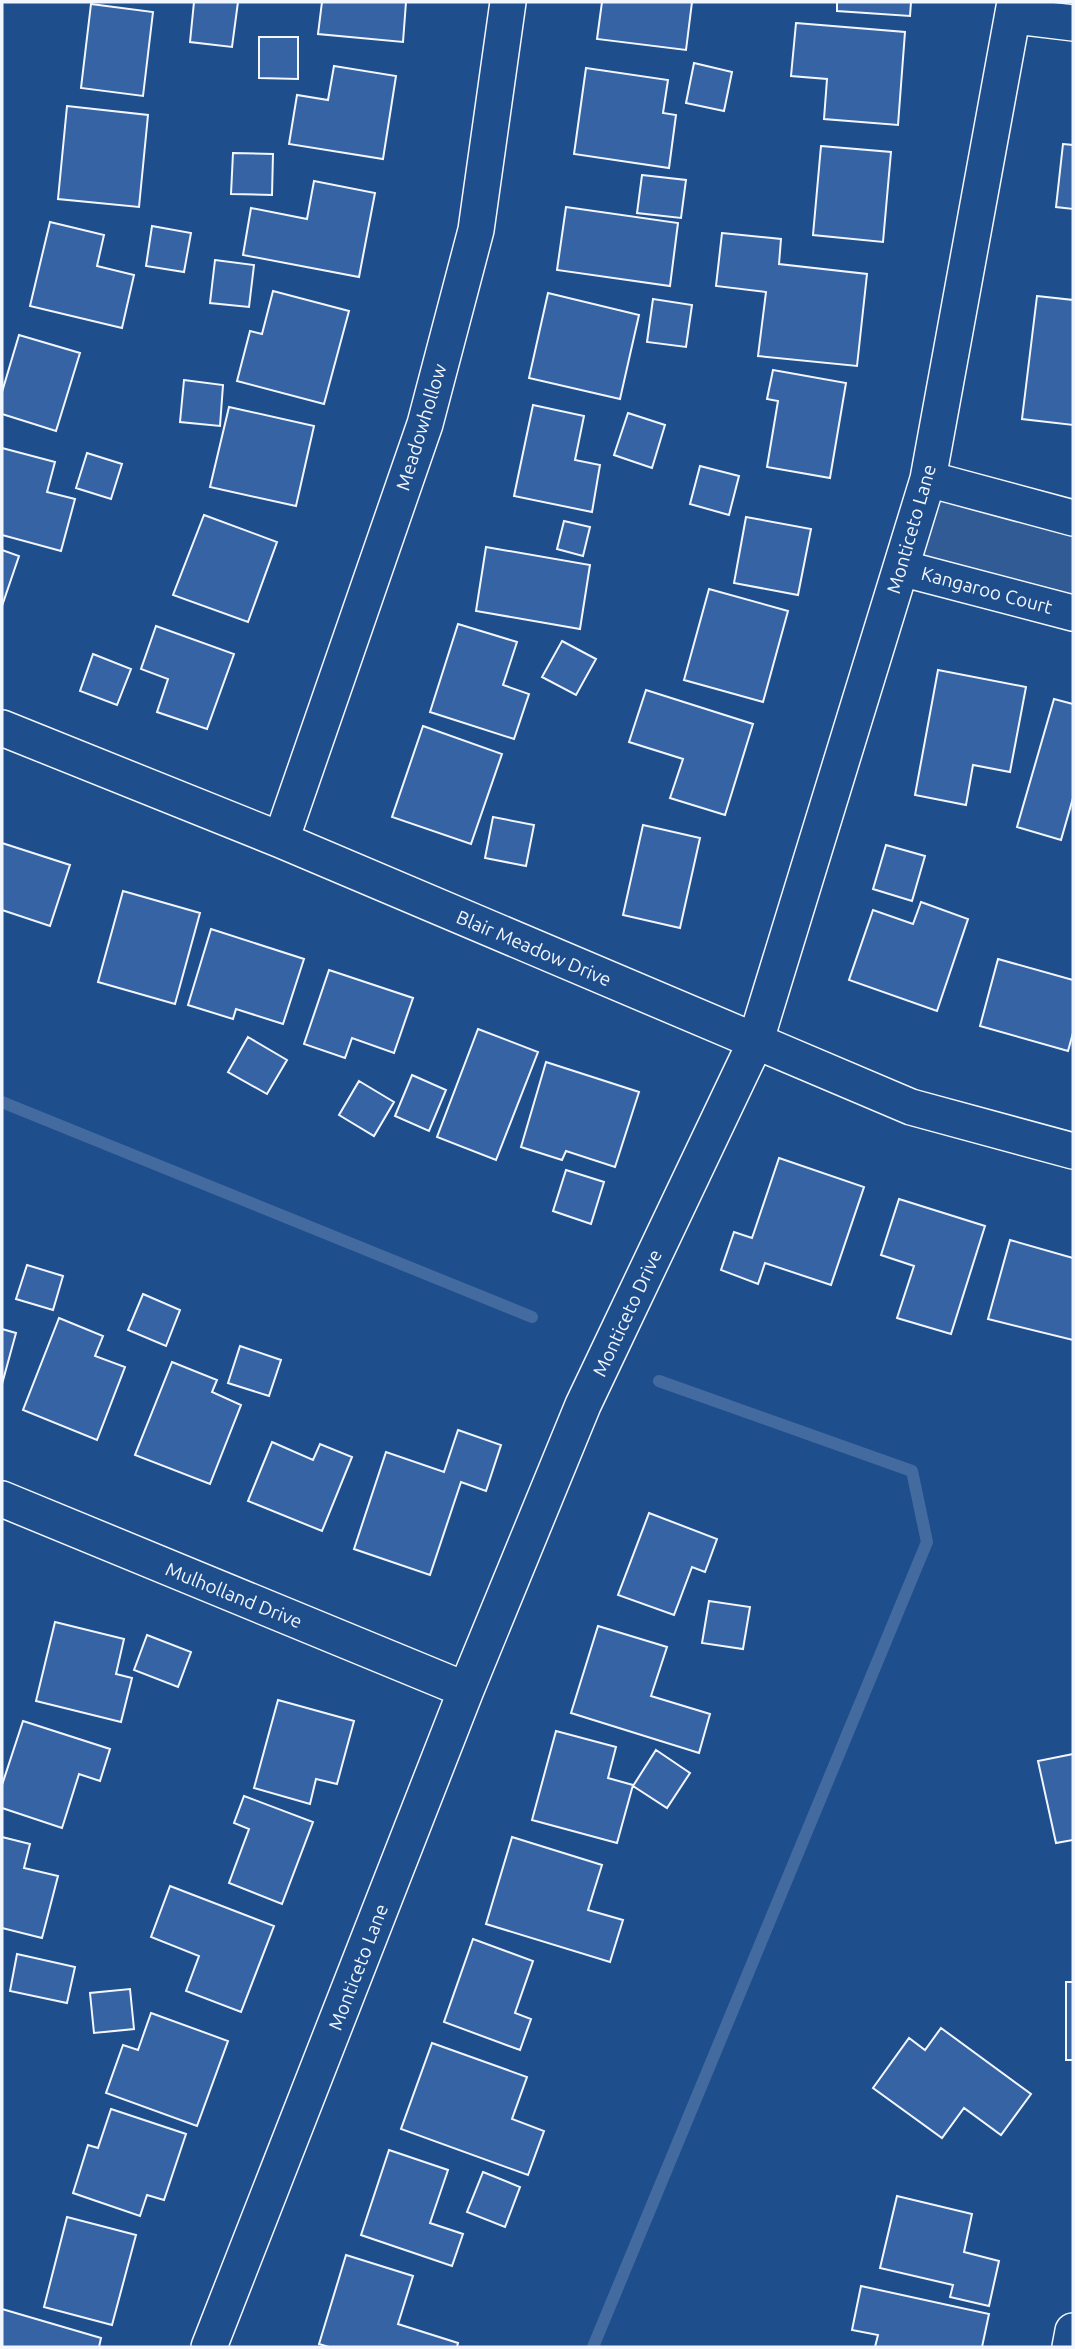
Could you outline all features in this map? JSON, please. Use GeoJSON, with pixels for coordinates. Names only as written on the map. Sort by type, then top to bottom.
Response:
{"type":"FeatureCollection","features":[{"type":"Feature","properties":{"kind":"street","name":"Meadowhollow"},"geometry":{"type":"LineString","coordinates":[[281,840],[425,424],[476,230],[508,2]]}},
{"type":"Feature","properties":{"kind":"street"},"geometry":{"type":"LineString","coordinates":[[1015,9],[1073,23]]}},
{"type":"Feature","properties":{"kind":"street","name":"Monticeto Lane"},"geometry":{"type":"LineString","coordinates":[[755,1043],[928,479],[1015,9]]}},
{"type":"Feature","properties":{"kind":"street"},"geometry":{"type":"LineString","coordinates":[[928,479],[1073,518]]}},
{"type":"Feature","properties":{"kind":"street","name":"Kangaroo Court"},"geometry":{"type":"LineString","coordinates":[[901,568],[1073,613]]}},
{"type":"Feature","properties":{"kind":"street","name":"Blair Meadow Drive"},"geometry":{"type":"LineString","coordinates":[[2,728],[281,840],[911,1107],[1073,1151]]}},
{"type":"Feature","properties":{"kind":"street","name":"Monticeto Drive"},"geometry":{"type":"LineString","coordinates":[[507,1587],[583,1405],[755,1043]]}},
{"type":"Feature","properties":{"kind":"street","name":"Mulholland Drive"},"geometry":{"type":"LineString","coordinates":[[3,1503],[466,1690]]}},
{"type":"Feature","properties":{"kind":"street","name":"Monticeto Lane"},"geometry":{"type":"LineString","coordinates":[[209,2347],[507,1587]]}},
{"type":"Feature","properties":{"kind":"street"},"geometry":{"type":"LineString","coordinates":[[1070,2347],[1073,2331]]}},
{"type":"Feature","properties":{"kind":"shaded area"},"geometry":{"type":"Polygon","coordinates":[[[931,484],[1073,522],[1073,609],[904,565],[931,484]]]}},
{"type":"Feature","properties":{"kind":"building"},"geometry":{"type":"Polygon","coordinates":[[[194,2],[238,2],[232,47],[190,42],[194,2]]]}},
{"type":"Feature","properties":{"kind":"building"},"geometry":{"type":"Polygon","coordinates":[[[322,2],[406,2],[403,42],[318,34],[322,2]]]}},
{"type":"Feature","properties":{"kind":"building"},"geometry":{"type":"Polygon","coordinates":[[[602,2],[692,2],[686,50],[597,39],[602,2]]]}},
{"type":"Feature","properties":{"kind":"building"},"geometry":{"type":"Polygon","coordinates":[[[837,2],[911,2],[910,16],[837,11],[837,2]]]}},
{"type":"Feature","properties":{"kind":"building"},"geometry":{"type":"Polygon","coordinates":[[[91,4],[153,12],[143,96],[81,88],[91,4]]]}},
{"type":"Feature","properties":{"kind":"building"},"geometry":{"type":"Polygon","coordinates":[[[796,23],[905,32],[898,125],[824,119],[827,79],[791,76],[796,23]]]}},
{"type":"Feature","properties":{"kind":"building"},"geometry":{"type":"Polygon","coordinates":[[[259,37],[298,37],[298,79],[259,78],[259,37]]]}},
{"type":"Feature","properties":{"kind":"building"},"geometry":{"type":"Polygon","coordinates":[[[694,63],[732,72],[724,111],[686,103],[694,63]]]}},
{"type":"Feature","properties":{"kind":"building"},"geometry":{"type":"Polygon","coordinates":[[[334,66],[396,76],[383,159],[289,144],[297,95],[328,100],[334,66]]]}},
{"type":"Feature","properties":{"kind":"building"},"geometry":{"type":"Polygon","coordinates":[[[586,68],[668,80],[663,113],[676,115],[669,168],[574,154],[586,68]]]}},
{"type":"Feature","properties":{"kind":"building"},"geometry":{"type":"Polygon","coordinates":[[[67,106],[148,115],[139,207],[58,199],[67,106]]]}},
{"type":"Feature","properties":{"kind":"building"},"geometry":{"type":"Polygon","coordinates":[[[1063,144],[1073,145],[1073,209],[1056,207],[1063,144]]]}},
{"type":"Feature","properties":{"kind":"building"},"geometry":{"type":"Polygon","coordinates":[[[821,146],[891,152],[883,242],[813,235],[821,146]]]}},
{"type":"Feature","properties":{"kind":"building"},"geometry":{"type":"Polygon","coordinates":[[[233,153],[273,154],[272,195],[231,194],[233,153]]]}},
{"type":"Feature","properties":{"kind":"building"},"geometry":{"type":"Polygon","coordinates":[[[642,175],[686,180],[681,218],[637,213],[642,175]]]}},
{"type":"Feature","properties":{"kind":"building"},"geometry":{"type":"Polygon","coordinates":[[[314,181],[375,193],[359,277],[243,255],[251,208],[307,219],[314,181]]]}},
{"type":"Feature","properties":{"kind":"building"},"geometry":{"type":"Polygon","coordinates":[[[566,207],[678,223],[670,286],[557,270],[566,207]]]}},
{"type":"Feature","properties":{"kind":"building"},"geometry":{"type":"Polygon","coordinates":[[[50,222],[104,235],[97,266],[134,275],[122,328],[30,306],[50,222]]]}},
{"type":"Feature","properties":{"kind":"building"},"geometry":{"type":"Polygon","coordinates":[[[152,226],[191,233],[184,272],[146,266],[152,226]]]}},
{"type":"Feature","properties":{"kind":"building"},"geometry":{"type":"Polygon","coordinates":[[[722,233],[781,239],[779,264],[867,274],[857,366],[758,356],[766,292],[716,286],[722,233]]]}},
{"type":"Feature","properties":{"kind":"building"},"geometry":{"type":"Polygon","coordinates":[[[215,260],[254,265],[249,307],[210,303],[215,260]]]}},
{"type":"Feature","properties":{"kind":"building"},"geometry":{"type":"Polygon","coordinates":[[[273,291],[349,311],[324,404],[237,381],[250,331],[262,334],[273,291]]]}},
{"type":"Feature","properties":{"kind":"building"},"geometry":{"type":"Polygon","coordinates":[[[548,293],[639,315],[620,399],[529,378],[548,293]]]}},
{"type":"Feature","properties":{"kind":"building"},"geometry":{"type":"Polygon","coordinates":[[[1037,296],[1073,300],[1073,425],[1022,419],[1037,296]]]}},
{"type":"Feature","properties":{"kind":"building"},"geometry":{"type":"Polygon","coordinates":[[[653,299],[692,305],[686,347],[647,342],[653,299]]]}},
{"type":"Feature","properties":{"kind":"building"},"geometry":{"type":"Polygon","coordinates":[[[19,335],[80,353],[56,431],[2,414],[2,392],[19,335]]]}},
{"type":"Feature","properties":{"kind":"building"},"geometry":{"type":"Polygon","coordinates":[[[773,370],[846,383],[830,478],[767,467],[778,401],[767,399],[773,370]]]}},
{"type":"Feature","properties":{"kind":"building"},"geometry":{"type":"Polygon","coordinates":[[[184,380],[223,385],[220,426],[180,422],[184,380]]]}},
{"type":"Feature","properties":{"kind":"building"},"geometry":{"type":"Polygon","coordinates":[[[533,405],[584,416],[575,460],[600,465],[592,512],[514,496],[533,405]]]}},
{"type":"Feature","properties":{"kind":"building"},"geometry":{"type":"Polygon","coordinates":[[[229,407],[314,426],[296,506],[210,487],[229,407]]]}},
{"type":"Feature","properties":{"kind":"building"},"geometry":{"type":"Polygon","coordinates":[[[628,413],[665,425],[652,468],[614,455],[628,413]]]}},
{"type":"Feature","properties":{"kind":"building"},"geometry":{"type":"Polygon","coordinates":[[[2,448],[55,462],[47,492],[75,499],[61,551],[2,535],[2,448]]]}},
{"type":"Feature","properties":{"kind":"building"},"geometry":{"type":"Polygon","coordinates":[[[87,453],[122,464],[111,499],[76,488],[87,453]]]}},
{"type":"Feature","properties":{"kind":"building"},"geometry":{"type":"Polygon","coordinates":[[[700,466],[739,476],[729,515],[690,504],[700,466]]]}},
{"type":"Feature","properties":{"kind":"building"},"geometry":{"type":"Polygon","coordinates":[[[204,515],[277,542],[248,622],[173,595],[204,515]]]}},
{"type":"Feature","properties":{"kind":"building"},"geometry":{"type":"Polygon","coordinates":[[[746,517],[811,529],[798,595],[734,583],[746,517]]]}},
{"type":"Feature","properties":{"kind":"building"},"geometry":{"type":"Polygon","coordinates":[[[564,521],[590,527],[583,556],[557,549],[564,521]]]}},
{"type":"Feature","properties":{"kind":"building"},"geometry":{"type":"Polygon","coordinates":[[[486,547],[590,565],[580,629],[476,611],[486,547]]]}},
{"type":"Feature","properties":{"kind":"building"},"geometry":{"type":"Polygon","coordinates":[[[2,550],[19,556],[2,606],[2,550]]]}},
{"type":"Feature","properties":{"kind":"building"},"geometry":{"type":"Polygon","coordinates":[[[709,589],[788,611],[763,702],[684,680],[709,589]]]}},
{"type":"Feature","properties":{"kind":"building"},"geometry":{"type":"Polygon","coordinates":[[[458,624],[517,642],[503,685],[529,694],[514,739],[430,712],[458,624]]]}},
{"type":"Feature","properties":{"kind":"building"},"geometry":{"type":"Polygon","coordinates":[[[156,626],[234,654],[207,729],[157,712],[168,679],[141,669],[156,626]]]}},
{"type":"Feature","properties":{"kind":"building"},"geometry":{"type":"Polygon","coordinates":[[[562,641],[596,659],[576,695],[542,677],[562,641]]]}},
{"type":"Feature","properties":{"kind":"building"},"geometry":{"type":"Polygon","coordinates":[[[93,654],[131,669],[117,705],[80,691],[93,654]]]}},
{"type":"Feature","properties":{"kind":"building"},"geometry":{"type":"Polygon","coordinates":[[[938,670],[1026,687],[1010,772],[973,765],[966,805],[915,795],[938,670]]]}},
{"type":"Feature","properties":{"kind":"building"},"geometry":{"type":"Polygon","coordinates":[[[646,690],[753,724],[725,815],[670,798],[683,759],[629,742],[646,690]]]}},
{"type":"Feature","properties":{"kind":"building"},"geometry":{"type":"Polygon","coordinates":[[[1054,699],[1073,704],[1073,798],[1061,840],[1017,827],[1054,699]]]}},
{"type":"Feature","properties":{"kind":"building"},"geometry":{"type":"Polygon","coordinates":[[[423,726],[502,754],[471,844],[392,817],[423,726]]]}},
{"type":"Feature","properties":{"kind":"building"},"geometry":{"type":"Polygon","coordinates":[[[493,817],[534,825],[526,866],[485,858],[493,817]]]}},
{"type":"Feature","properties":{"kind":"building"},"geometry":{"type":"Polygon","coordinates":[[[643,825],[700,838],[680,928],[623,915],[643,825]]]}},
{"type":"Feature","properties":{"kind":"building"},"geometry":{"type":"Polygon","coordinates":[[[2,843],[70,865],[50,926],[2,910],[2,843]]]}},
{"type":"Feature","properties":{"kind":"building"},"geometry":{"type":"Polygon","coordinates":[[[886,845],[925,856],[912,901],[873,889],[886,845]]]}},
{"type":"Feature","properties":{"kind":"building"},"geometry":{"type":"Polygon","coordinates":[[[123,891],[200,913],[175,1004],[98,982],[123,891]]]}},
{"type":"Feature","properties":{"kind":"building"},"geometry":{"type":"Polygon","coordinates":[[[921,902],[968,919],[937,1011],[849,980],[873,910],[913,924],[921,902]]]}},
{"type":"Feature","properties":{"kind":"building"},"geometry":{"type":"Polygon","coordinates":[[[211,929],[304,959],[283,1024],[236,1009],[233,1019],[188,1005],[211,929]]]}},
{"type":"Feature","properties":{"kind":"building"},"geometry":{"type":"Polygon","coordinates":[[[998,959],[1073,980],[1073,1033],[1068,1051],[980,1026],[998,959]]]}},
{"type":"Feature","properties":{"kind":"building"},"geometry":{"type":"Polygon","coordinates":[[[329,970],[413,998],[394,1053],[352,1038],[345,1058],[304,1044],[329,970]]]}},
{"type":"Feature","properties":{"kind":"building"},"geometry":{"type":"Polygon","coordinates":[[[478,1029],[538,1052],[496,1160],[437,1137],[478,1029]]]}},
{"type":"Feature","properties":{"kind":"building"},"geometry":{"type":"Polygon","coordinates":[[[248,1037],[287,1060],[267,1094],[228,1072],[248,1037]]]}},
{"type":"Feature","properties":{"kind":"building"},"geometry":{"type":"Polygon","coordinates":[[[546,1062],[639,1092],[615,1167],[566,1151],[562,1160],[521,1147],[546,1062]]]}},
{"type":"Feature","properties":{"kind":"building"},"geometry":{"type":"Polygon","coordinates":[[[412,1075],[446,1090],[429,1131],[395,1116],[412,1075]]]}},
{"type":"Feature","properties":{"kind":"building"},"geometry":{"type":"Polygon","coordinates":[[[359,1081],[394,1102],[374,1136],[339,1115],[359,1081]]]}},
{"type":"Feature","properties":{"kind":"building"},"geometry":{"type":"Polygon","coordinates":[[[779,1158],[864,1187],[831,1285],[765,1263],[758,1284],[721,1270],[734,1232],[752,1238],[779,1158]]]}},
{"type":"Feature","properties":{"kind":"building"},"geometry":{"type":"Polygon","coordinates":[[[566,1170],[604,1182],[591,1224],[553,1211],[566,1170]]]}},
{"type":"Feature","properties":{"kind":"building"},"geometry":{"type":"Polygon","coordinates":[[[899,1199],[985,1226],[951,1334],[897,1318],[914,1266],[881,1255],[899,1199]]]}},
{"type":"Feature","properties":{"kind":"building"},"geometry":{"type":"Polygon","coordinates":[[[1010,1240],[1073,1258],[1073,1340],[988,1319],[1010,1240]]]}},
{"type":"Feature","properties":{"kind":"building"},"geometry":{"type":"Polygon","coordinates":[[[27,1265],[63,1276],[53,1310],[16,1299],[27,1265]]]}},
{"type":"Feature","properties":{"kind":"building"},"geometry":{"type":"Polygon","coordinates":[[[143,1294],[180,1310],[166,1346],[128,1330],[143,1294]]]}},
{"type":"Feature","properties":{"kind":"building"},"geometry":{"type":"Polygon","coordinates":[[[59,1318],[103,1336],[95,1356],[125,1367],[97,1440],[23,1410],[59,1318]]]}},
{"type":"Feature","properties":{"kind":"building"},"geometry":{"type":"Polygon","coordinates":[[[2,1329],[16,1333],[2,1384],[2,1329]]]}},
{"type":"Feature","properties":{"kind":"building"},"geometry":{"type":"Polygon","coordinates":[[[240,1346],[281,1360],[269,1396],[228,1383],[240,1346]]]}},
{"type":"Feature","properties":{"kind":"building"},"geometry":{"type":"Polygon","coordinates":[[[172,1362],[217,1380],[212,1392],[241,1405],[210,1484],[135,1455],[172,1362]]]}},
{"type":"Feature","properties":{"kind":"building"},"geometry":{"type":"Polygon","coordinates":[[[458,1430],[501,1445],[486,1491],[461,1482],[430,1575],[354,1549],[386,1452],[444,1472],[458,1430]]]}},
{"type":"Feature","properties":{"kind":"building"},"geometry":{"type":"Polygon","coordinates":[[[272,1442],[313,1460],[320,1444],[352,1457],[322,1531],[248,1501],[272,1442]]]}},
{"type":"Feature","properties":{"kind":"building"},"geometry":{"type":"Polygon","coordinates":[[[649,1513],[717,1539],[705,1572],[692,1567],[674,1615],[618,1595],[649,1513]]]}},
{"type":"Feature","properties":{"kind":"building"},"geometry":{"type":"Polygon","coordinates":[[[709,1601],[750,1607],[743,1649],[702,1643],[709,1601]]]}},
{"type":"Feature","properties":{"kind":"building"},"geometry":{"type":"Polygon","coordinates":[[[55,1622],[124,1639],[116,1674],[132,1678],[121,1722],[36,1701],[55,1622]]]}},
{"type":"Feature","properties":{"kind":"building"},"geometry":{"type":"Polygon","coordinates":[[[598,1626],[667,1647],[651,1696],[710,1714],[699,1753],[571,1713],[598,1626]]]}},
{"type":"Feature","properties":{"kind":"building"},"geometry":{"type":"Polygon","coordinates":[[[147,1635],[191,1652],[178,1687],[134,1670],[147,1635]]]}},
{"type":"Feature","properties":{"kind":"building"},"geometry":{"type":"Polygon","coordinates":[[[278,1700],[354,1721],[337,1784],[316,1779],[310,1804],[254,1788],[278,1700]]]}},
{"type":"Feature","properties":{"kind":"building"},"geometry":{"type":"Polygon","coordinates":[[[23,1721],[110,1749],[100,1781],[79,1774],[62,1828],[2,1808],[2,1785],[23,1721]]]}},
{"type":"Feature","properties":{"kind":"building"},"geometry":{"type":"Polygon","coordinates":[[[556,1731],[616,1747],[608,1778],[633,1785],[617,1843],[532,1820],[556,1731]]]}},
{"type":"Feature","properties":{"kind":"building"},"geometry":{"type":"Polygon","coordinates":[[[656,1750],[690,1773],[667,1808],[633,1786],[656,1750]]]}},
{"type":"Feature","properties":{"kind":"building"},"geometry":{"type":"Polygon","coordinates":[[[1073,1754],[1073,1840],[1056,1843],[1038,1761],[1073,1754]]]}},
{"type":"Feature","properties":{"kind":"building"},"geometry":{"type":"Polygon","coordinates":[[[244,1796],[313,1822],[282,1904],[229,1883],[249,1829],[234,1823],[244,1796]]]}},
{"type":"Feature","properties":{"kind":"building"},"geometry":{"type":"Polygon","coordinates":[[[2,1837],[30,1844],[24,1868],[58,1876],[42,1938],[2,1928],[2,1837]]]}},
{"type":"Feature","properties":{"kind":"building"},"geometry":{"type":"Polygon","coordinates":[[[512,1837],[602,1865],[588,1910],[623,1920],[610,1962],[486,1924],[512,1837]]]}},
{"type":"Feature","properties":{"kind":"building"},"geometry":{"type":"Polygon","coordinates":[[[170,1886],[274,1926],[241,2012],[186,1991],[199,1956],[151,1937],[170,1886]]]}},
{"type":"Feature","properties":{"kind":"building"},"geometry":{"type":"Polygon","coordinates":[[[473,1939],[533,1961],[515,2013],[531,2019],[520,2050],[444,2022],[473,1939]]]}},
{"type":"Feature","properties":{"kind":"building"},"geometry":{"type":"Polygon","coordinates":[[[17,1954],[75,1967],[67,2003],[10,1991],[17,1954]]]}},
{"type":"Feature","properties":{"kind":"building"},"geometry":{"type":"Polygon","coordinates":[[[1066,1982],[1073,1982],[1073,2060],[1066,2060],[1066,1982]]]}},
{"type":"Feature","properties":{"kind":"building"},"geometry":{"type":"Polygon","coordinates":[[[130,1989],[134,2029],[94,2033],[90,1993],[130,1989]]]}},
{"type":"Feature","properties":{"kind":"building"},"geometry":{"type":"Polygon","coordinates":[[[151,2013],[228,2041],[197,2126],[106,2093],[123,2045],[138,2050],[151,2013]]]}},
{"type":"Feature","properties":{"kind":"building"},"geometry":{"type":"Polygon","coordinates":[[[941,2028],[1031,2094],[1001,2135],[964,2108],[942,2138],[873,2088],[909,2038],[925,2050],[941,2028]]]}},
{"type":"Feature","properties":{"kind":"building"},"geometry":{"type":"Polygon","coordinates":[[[432,2043],[527,2077],[512,2119],[544,2131],[528,2175],[401,2129],[432,2043]]]}},
{"type":"Feature","properties":{"kind":"building"},"geometry":{"type":"Polygon","coordinates":[[[111,2109],[186,2134],[164,2200],[147,2195],[140,2216],[73,2193],[88,2145],[98,2148],[111,2109]]]}},
{"type":"Feature","properties":{"kind":"building"},"geometry":{"type":"Polygon","coordinates":[[[389,2150],[448,2170],[430,2223],[463,2234],[452,2266],[361,2235],[389,2150]]]}},
{"type":"Feature","properties":{"kind":"building"},"geometry":{"type":"Polygon","coordinates":[[[483,2172],[520,2187],[505,2227],[467,2212],[483,2172]]]}},
{"type":"Feature","properties":{"kind":"building"},"geometry":{"type":"Polygon","coordinates":[[[897,2196],[972,2214],[964,2252],[999,2261],[989,2306],[950,2297],[953,2285],[880,2268],[897,2196]]]}},
{"type":"Feature","properties":{"kind":"building"},"geometry":{"type":"Polygon","coordinates":[[[67,2217],[136,2235],[112,2325],[44,2307],[67,2217]]]}},
{"type":"Feature","properties":{"kind":"building"},"geometry":{"type":"Polygon","coordinates":[[[346,2255],[413,2276],[398,2324],[458,2343],[457,2347],[329,2347],[319,2344],[346,2255]]]}},
{"type":"Feature","properties":{"kind":"building"},"geometry":{"type":"Polygon","coordinates":[[[861,2286],[989,2314],[982,2347],[875,2347],[878,2335],[852,2330],[861,2286]]]}},
{"type":"Feature","properties":{"kind":"building"},"geometry":{"type":"Polygon","coordinates":[[[2,2309],[101,2338],[99,2347],[2,2347],[2,2309]]]}},
{"type":"Feature","properties":{"kind":"waterway"},"geometry":{"type":"LineString","coordinates":[[2,1102],[532,1317]]}},
{"type":"Feature","properties":{"kind":"waterway"},"geometry":{"type":"LineString","coordinates":[[593,2347],[927,1542],[912,1471],[659,1381]]}}]}
